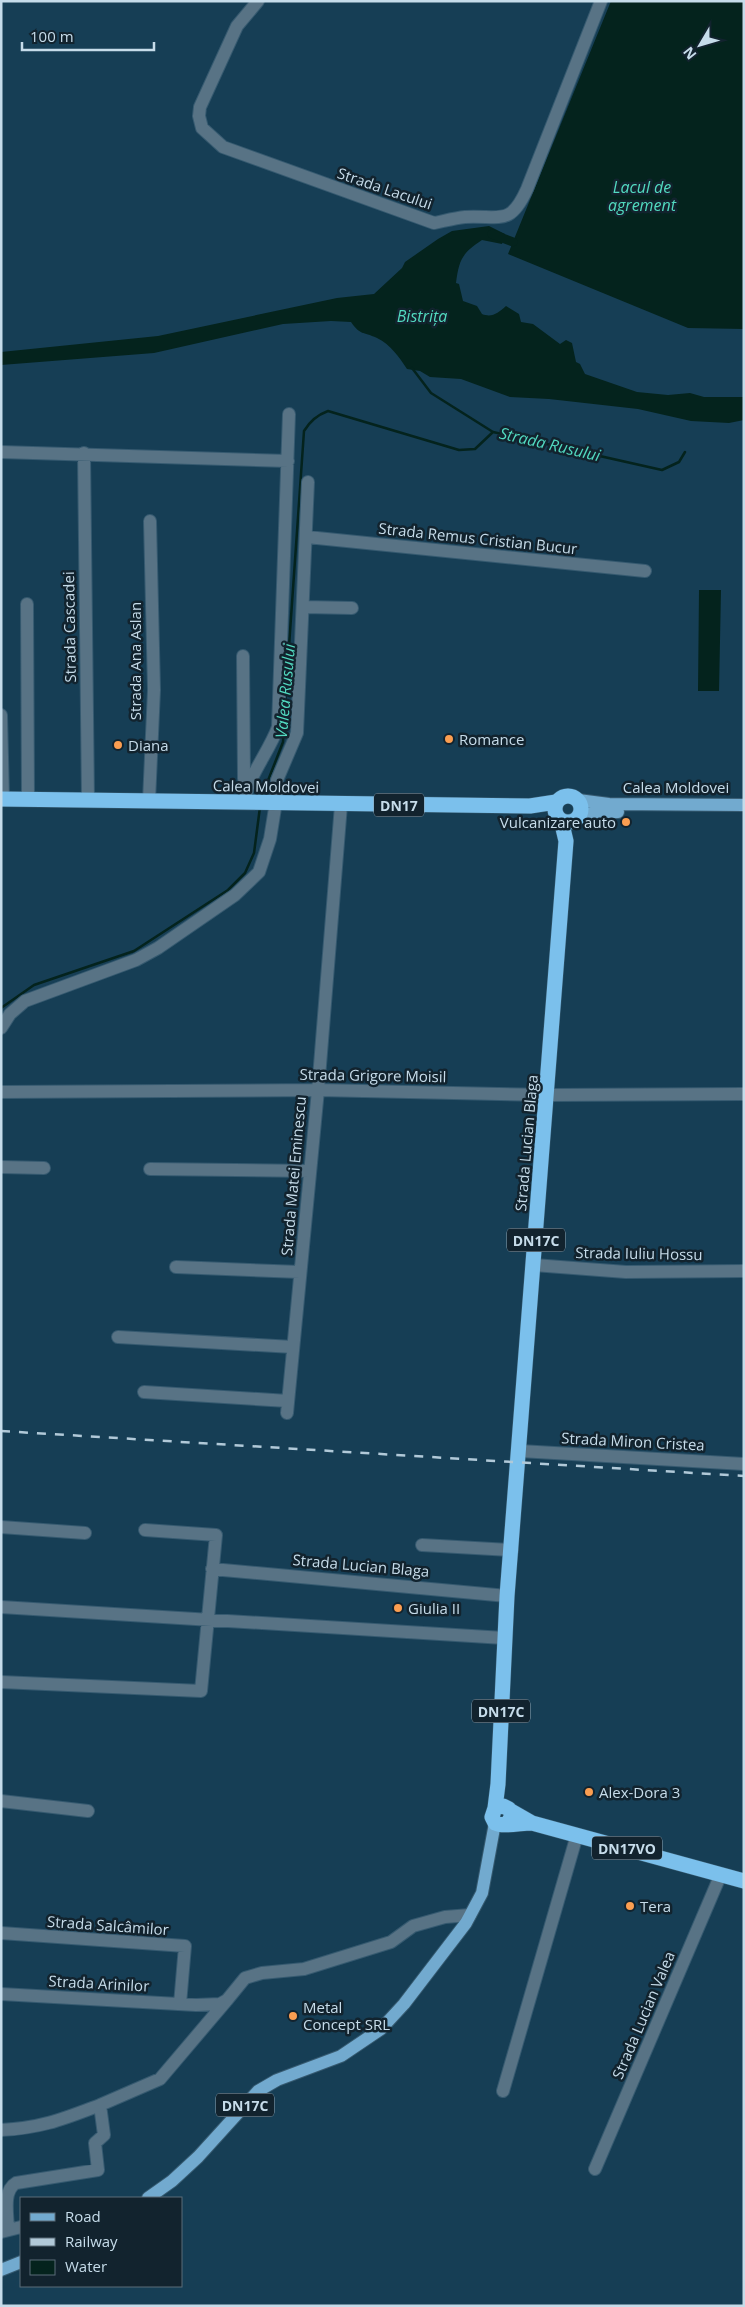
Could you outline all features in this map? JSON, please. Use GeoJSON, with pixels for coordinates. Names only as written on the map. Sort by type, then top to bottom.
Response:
{"type":"FeatureCollection","features":[{"type":"Feature","properties":{"kind":"highway","name":"Calea Moldovei"},"geometry":{"type":"LineString","coordinates":[[2,799],[258,800],[341,805],[530,806],[568,812]]}},
{"type":"Feature","properties":{"kind":"highway","name":"Strada Lucian Blaga"},"geometry":{"type":"LineString","coordinates":[[502,1816],[498,1784],[504,1638],[548,1095],[568,812]]}},
{"type":"Feature","properties":{"kind":"highway","name":"DN17VO"},"geometry":{"type":"LineString","coordinates":[[502,1816],[744,1881]]}},
{"type":"Feature","properties":{"kind":"main road","name":"Calea Moldovei"},"geometry":{"type":"LineString","coordinates":[[568,812],[609,804],[744,806]]}},
{"type":"Feature","properties":{"kind":"main road","name":"Calea Moldovei"},"geometry":{"type":"LineString","coordinates":[[568,812],[744,813]]}},
{"type":"Feature","properties":{"kind":"main road","name":"DN17C"},"geometry":{"type":"LineString","coordinates":[[149,2197],[172,2181],[198,2157],[258,2091],[277,2080],[341,2056],[381,2029],[404,2004],[470,1914],[482,1893],[492,1839],[502,1816]]}},
{"type":"Feature","properties":{"kind":"main road"},"geometry":{"type":"LineString","coordinates":[[1,2270],[20,2262]]}},
{"type":"Feature","properties":{"kind":"street","name":"Strada Lacului"},"geometry":{"type":"LineString","coordinates":[[258,1],[237,26],[202,100],[198,116],[202,128],[223,147],[434,222],[465,217],[500,218],[515,211],[527,189],[601,1]]}},
{"type":"Feature","properties":{"kind":"street"},"geometry":{"type":"LineString","coordinates":[[258,800],[270,747],[278,726],[289,414]]}},
{"type":"Feature","properties":{"kind":"street"},"geometry":{"type":"LineString","coordinates":[[1,452],[84,453],[288,461]]}},
{"type":"Feature","properties":{"kind":"street","name":"Strada Cascadei"},"geometry":{"type":"LineString","coordinates":[[84,453],[88,800]]}},
{"type":"Feature","properties":{"kind":"street"},"geometry":{"type":"LineString","coordinates":[[258,800],[277,780],[297,733],[304,608],[308,482]]}},
{"type":"Feature","properties":{"kind":"street","name":"Strada Ana Aslan"},"geometry":{"type":"LineString","coordinates":[[149,801],[154,690],[150,521]]}},
{"type":"Feature","properties":{"kind":"street","name":"Strada Remus Cristian Bucur"},"geometry":{"type":"LineString","coordinates":[[307,537],[646,571]]}},
{"type":"Feature","properties":{"kind":"street"},"geometry":{"type":"LineString","coordinates":[[27,604],[28,800]]}},
{"type":"Feature","properties":{"kind":"street"},"geometry":{"type":"LineString","coordinates":[[304,608],[352,608]]}},
{"type":"Feature","properties":{"kind":"street"},"geometry":{"type":"LineString","coordinates":[[1,1028],[10,1014],[25,1001],[136,960],[188,929],[235,895],[259,872],[270,839],[258,800],[244,778],[243,656]]}},
{"type":"Feature","properties":{"kind":"street"},"geometry":{"type":"LineString","coordinates":[[1,715],[2,799]]}},
{"type":"Feature","properties":{"kind":"street","name":"Strada Matei Eminescu"},"geometry":{"type":"LineString","coordinates":[[144,1392],[288,1407],[318,1090],[341,805]]}},
{"type":"Feature","properties":{"kind":"street","name":"Strada Grigore Moisil"},"geometry":{"type":"LineString","coordinates":[[1,1092],[318,1090],[548,1095],[744,1094]]}},
{"type":"Feature","properties":{"kind":"street"},"geometry":{"type":"LineString","coordinates":[[1,1167],[44,1168]]}},
{"type":"Feature","properties":{"kind":"street"},"geometry":{"type":"LineString","coordinates":[[150,1169],[310,1171]]}},
{"type":"Feature","properties":{"kind":"street","name":"Strada Iuliu Hossu"},"geometry":{"type":"LineString","coordinates":[[534,1265],[626,1272],[744,1271]]}},
{"type":"Feature","properties":{"kind":"street"},"geometry":{"type":"LineString","coordinates":[[176,1267],[300,1272]]}},
{"type":"Feature","properties":{"kind":"street"},"geometry":{"type":"LineString","coordinates":[[118,1337],[293,1347]]}},
{"type":"Feature","properties":{"kind":"street","name":"Strada Miron Cristea"},"geometry":{"type":"LineString","coordinates":[[520,1451],[744,1464]]}},
{"type":"Feature","properties":{"kind":"street"},"geometry":{"type":"LineString","coordinates":[[1,1527],[84,1533]]}},
{"type":"Feature","properties":{"kind":"street"},"geometry":{"type":"LineString","coordinates":[[1,1682],[201,1691],[216,1536],[145,1530]]}},
{"type":"Feature","properties":{"kind":"street"},"geometry":{"type":"LineString","coordinates":[[422,1545],[512,1550]]}},
{"type":"Feature","properties":{"kind":"street","name":"Strada Lucian Blaga"},"geometry":{"type":"LineString","coordinates":[[212,1569],[507,1596]]}},
{"type":"Feature","properties":{"kind":"street"},"geometry":{"type":"LineString","coordinates":[[1,1607],[209,1618],[504,1638]]}},
{"type":"Feature","properties":{"kind":"street"},"geometry":{"type":"LineString","coordinates":[[1,1802],[88,1812]]}},
{"type":"Feature","properties":{"kind":"street"},"geometry":{"type":"LineString","coordinates":[[503,2091],[577,1835]]}},
{"type":"Feature","properties":{"kind":"street","name":"Strada Lucian Valea"},"geometry":{"type":"LineString","coordinates":[[595,2169],[721,1874]]}},
{"type":"Feature","properties":{"kind":"street"},"geometry":{"type":"LineString","coordinates":[[1,2130],[31,2129],[47,2125],[160,2079],[245,1978],[262,1973],[304,1969],[391,1942],[412,1926],[445,1917],[470,1914]]}},
{"type":"Feature","properties":{"kind":"street","name":"Strada Salcâmilor"},"geometry":{"type":"LineString","coordinates":[[1,1933],[185,1946],[180,2004]]}},
{"type":"Feature","properties":{"kind":"street","name":"Strada Arinilor"},"geometry":{"type":"LineString","coordinates":[[1,1994],[196,2005],[220,2004],[227,2000]]}},
{"type":"Feature","properties":{"kind":"street"},"geometry":{"type":"LineString","coordinates":[[20,2227],[5,2231],[7,2195],[11,2186],[16,2183],[98,2170],[94,2143],[104,2136],[100,2105]]}},
{"type":"Feature","properties":{"kind":"water","name":"Lacul de agrement"},"geometry":{"type":"Polygon","coordinates":[[[611,1],[744,1],[744,329],[688,328],[508,254],[611,1]]]}},
{"type":"Feature","properties":{"kind":"water","name":"Bistrița"},"geometry":{"type":"Polygon","coordinates":[[[489,226],[505,234],[502,244],[482,240],[466,253],[460,263],[456,283],[459,284],[463,301],[477,306],[482,314],[486,315],[495,314],[506,306],[519,314],[521,322],[533,324],[560,344],[566,340],[572,343],[576,362],[580,364],[585,374],[637,392],[668,395],[690,393],[704,397],[744,397],[744,420],[729,423],[691,421],[638,409],[549,399],[510,397],[461,379],[430,377],[420,371],[407,369],[391,348],[377,338],[360,331],[351,322],[331,321],[283,324],[154,353],[1,365],[1,352],[158,336],[337,298],[374,294],[402,268],[405,262],[438,239],[452,231],[489,226]]]}},
{"type":"Feature","properties":{"kind":"water"},"geometry":{"type":"Polygon","coordinates":[[[699,590],[721,590],[719,691],[698,691],[699,590]]]}},
{"type":"Feature","properties":{"kind":"waterway"},"geometry":{"type":"LineString","coordinates":[[492,234],[513,242]]}},
{"type":"Feature","properties":{"kind":"waterway","name":"Strada Rusului"},"geometry":{"type":"LineString","coordinates":[[412,368],[431,393],[493,432],[662,470],[679,462],[685,452]]}},
{"type":"Feature","properties":{"kind":"waterway","name":"Valea Rusului"},"geometry":{"type":"LineString","coordinates":[[284,718],[304,431],[306,427],[317,416],[328,411],[459,450],[475,449],[493,432]]}},
{"type":"Feature","properties":{"kind":"waterway","name":"Valea Rusului"},"geometry":{"type":"LineString","coordinates":[[262,796],[283,742],[284,726]]}},
{"type":"Feature","properties":{"kind":"waterway","name":"Valea Rusului"},"geometry":{"type":"LineString","coordinates":[[1,1008],[34,985],[134,951],[228,890],[245,873],[254,853],[260,807]]}},
{"type":"Feature","properties":{"kind":"railway"},"geometry":{"type":"LineString","coordinates":[[1,1431],[744,1476]]}},
{"type":"Feature","properties":{"kind":"place","name":"Romance"},"geometry":{"type":"Point","coordinates":[449,739]}},
{"type":"Feature","properties":{"kind":"place","name":"Diana"},"geometry":{"type":"Point","coordinates":[118,745]}},
{"type":"Feature","properties":{"kind":"place","name":"Vulcanizare auto"},"geometry":{"type":"Point","coordinates":[626,822]}},
{"type":"Feature","properties":{"kind":"place","name":"Giulia II"},"geometry":{"type":"Point","coordinates":[398,1608]}},
{"type":"Feature","properties":{"kind":"place","name":"Alex-Dora 3"},"geometry":{"type":"Point","coordinates":[589,1792]}},
{"type":"Feature","properties":{"kind":"place","name":"Tera"},"geometry":{"type":"Point","coordinates":[630,1906]}},
{"type":"Feature","properties":{"kind":"place","name":"Metal Concept SRL"},"geometry":{"type":"Point","coordinates":[293,2016]}}]}
